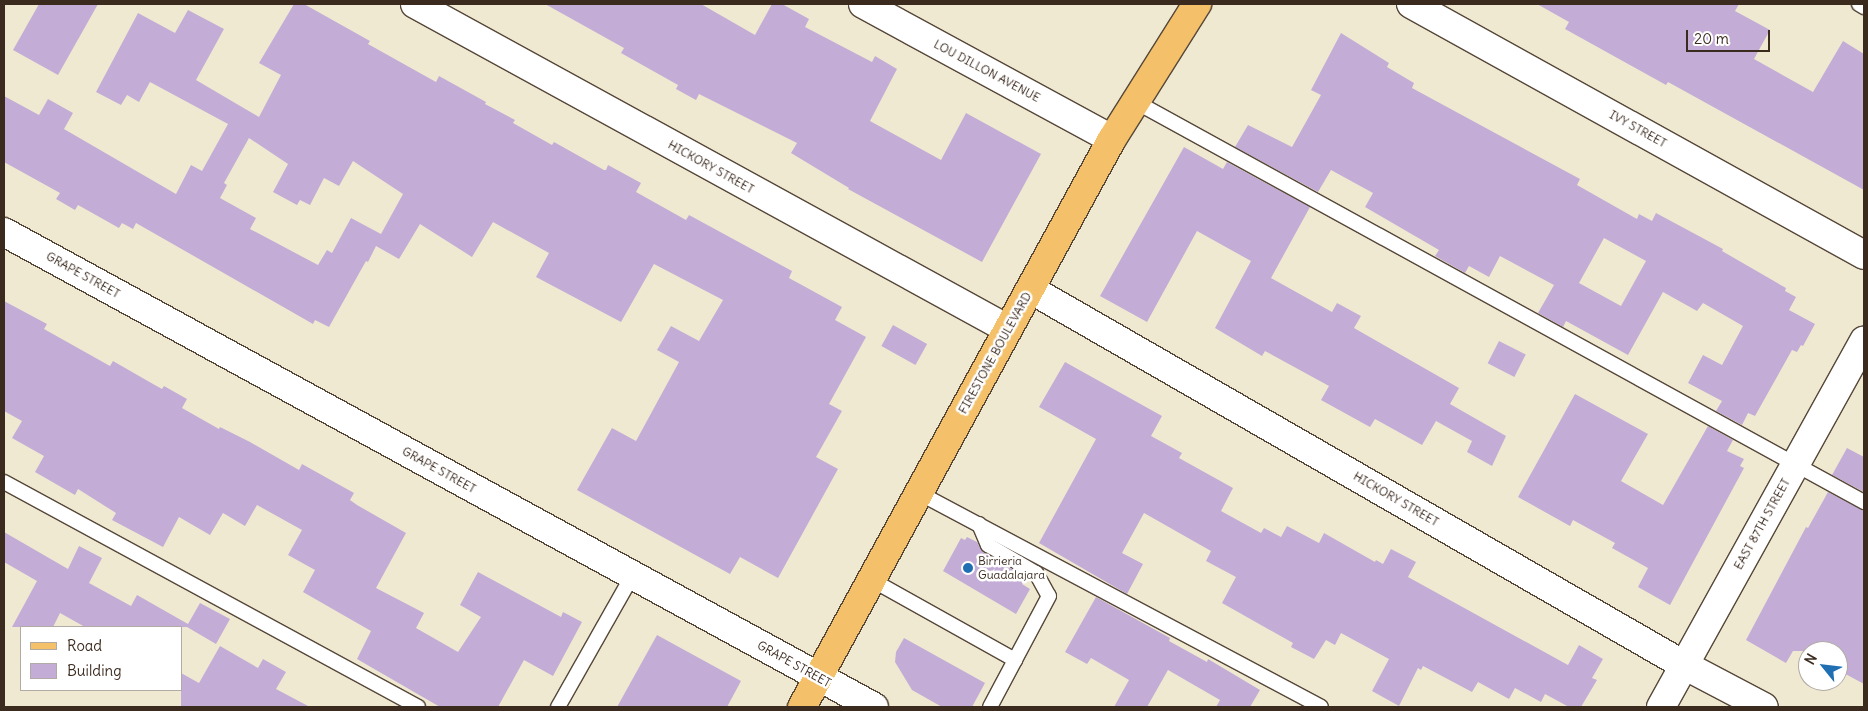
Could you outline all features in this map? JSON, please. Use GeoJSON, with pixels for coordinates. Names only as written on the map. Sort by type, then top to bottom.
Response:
{"type":"FeatureCollection","features":[{"type":"Feature","properties":{"kind":"main road","name":"FIRESTONE BOULEVARD"},"geometry":{"type":"LineString","coordinates":[[802,707],[1112,139],[1197,4]]}},
{"type":"Feature","properties":{"kind":"street","name":"HICKORY STREET"},"geometry":{"type":"LineString","coordinates":[[415,4],[1008,329]]}},
{"type":"Feature","properties":{"kind":"street","name":"LOU DILLON AVENUE"},"geometry":{"type":"LineString","coordinates":[[862,4],[1112,139]]}},
{"type":"Feature","properties":{"kind":"street","name":"IVY STREET"},"geometry":{"type":"LineString","coordinates":[[1411,4],[1864,254]]}},
{"type":"Feature","properties":{"kind":"street","name":"GRAPE STREET"},"geometry":{"type":"LineString","coordinates":[[4,232],[874,707]]}},
{"type":"Feature","properties":{"kind":"street","name":"HICKORY STREET"},"geometry":{"type":"LineString","coordinates":[[1030,289],[1684,665],[1764,707]]}},
{"type":"Feature","properties":{"kind":"street","name":"EAST 87TH STREET"},"geometry":{"type":"LineString","coordinates":[[1660,707],[1864,342]]}},
{"type":"Feature","properties":{"kind":"lane"},"geometry":{"type":"LineString","coordinates":[[1859,4],[1864,7]]}},
{"type":"Feature","properties":{"kind":"lane"},"geometry":{"type":"LineString","coordinates":[[1136,102],[1864,502]]}},
{"type":"Feature","properties":{"kind":"lane"},"geometry":{"type":"LineString","coordinates":[[4,482],[418,707]]}},
{"type":"Feature","properties":{"kind":"lane"},"geometry":{"type":"LineString","coordinates":[[919,492],[1321,707]]}},
{"type":"Feature","properties":{"kind":"lane"},"geometry":{"type":"LineString","coordinates":[[979,524],[988,545],[1036,573],[1049,596],[990,707]]}},
{"type":"Feature","properties":{"kind":"lane"},"geometry":{"type":"LineString","coordinates":[[558,707],[632,576]]}},
{"type":"Feature","properties":{"kind":"lane"},"geometry":{"type":"LineString","coordinates":[[872,580],[1015,660]]}},
{"type":"Feature","properties":{"kind":"building"},"geometry":{"type":"Polygon","coordinates":[[[39,4],[98,4],[58,75],[13,50],[39,4]]]}},
{"type":"Feature","properties":{"kind":"building"},"geometry":{"type":"Polygon","coordinates":[[[294,4],[304,4],[370,41],[368,44],[436,82],[439,76],[486,102],[485,104],[515,120],[513,123],[552,145],[554,142],[604,170],[606,170],[608,165],[641,183],[636,192],[686,220],[689,215],[792,271],[789,278],[842,307],[835,320],[866,337],[829,404],[842,411],[816,457],[838,469],[778,578],[740,557],[730,574],[577,490],[612,428],[636,441],[679,362],[657,350],[671,326],[699,341],[723,300],[654,264],[621,322],[536,277],[549,253],[493,222],[472,257],[420,224],[399,259],[376,246],[329,327],[315,320],[313,324],[136,223],[133,229],[122,223],[119,228],[78,205],[75,210],[56,199],[60,193],[4,162],[4,96],[39,115],[48,99],[73,113],[64,129],[176,194],[191,165],[202,171],[228,124],[150,82],[139,102],[127,95],[121,105],[96,92],[138,13],[175,33],[188,10],[224,29],[196,80],[259,117],[281,75],[259,63],[294,4]],[[249,138],[224,183],[227,185],[220,198],[256,218],[250,229],[318,265],[327,250],[332,253],[351,218],[381,234],[403,194],[353,161],[339,186],[324,178],[310,205],[300,200],[297,205],[273,192],[288,164],[249,138]]]}},
{"type":"Feature","properties":{"kind":"building"},"geometry":{"type":"Polygon","coordinates":[[[545,4],[701,4],[755,35],[772,4],[782,4],[809,19],[805,27],[872,62],[875,56],[897,69],[870,121],[941,160],[966,113],[1041,154],[982,262],[848,189],[791,153],[797,143],[699,94],[696,100],[676,89],[678,85],[621,53],[624,48],[545,4]]]}},
{"type":"Feature","properties":{"kind":"building"},"geometry":{"type":"Polygon","coordinates":[[[1537,4],[1739,4],[1735,11],[1770,30],[1754,59],[1813,92],[1843,41],[1864,54],[1864,190],[1668,82],[1666,85],[1565,29],[1569,22],[1537,4]]]}},
{"type":"Feature","properties":{"kind":"building"},"geometry":{"type":"Polygon","coordinates":[[[1341,33],[1389,63],[1387,67],[1414,83],[1412,88],[1580,179],[1577,185],[1637,219],[1639,214],[1652,221],[1656,213],[1723,249],[1722,251],[1786,288],[1785,291],[1796,297],[1789,310],[1815,324],[1803,346],[1801,345],[1797,352],[1792,350],[1755,416],[1748,413],[1742,425],[1716,411],[1722,401],[1688,383],[1703,355],[1722,365],[1743,326],[1703,303],[1697,311],[1663,292],[1628,355],[1566,321],[1563,327],[1538,313],[1554,285],[1500,256],[1489,277],[1469,266],[1465,273],[1435,256],[1439,250],[1365,207],[1373,193],[1331,170],[1318,192],[1235,147],[1248,125],[1292,147],[1321,95],[1311,90],[1341,33]],[[1604,238],[1579,283],[1621,306],[1646,261],[1604,238]]]}},
{"type":"Feature","properties":{"kind":"building"},"geometry":{"type":"Polygon","coordinates":[[[1184,147],[1223,169],[1227,162],[1310,207],[1271,278],[1332,312],[1337,303],[1361,316],[1354,328],[1459,388],[1450,404],[1506,436],[1492,466],[1467,452],[1472,441],[1436,421],[1422,445],[1375,419],[1370,427],[1321,400],[1329,386],[1265,351],[1262,356],[1215,328],[1251,261],[1197,231],[1147,322],[1100,296],[1184,147]]]}},
{"type":"Feature","properties":{"kind":"building"},"geometry":{"type":"Polygon","coordinates":[[[4,301],[47,324],[44,329],[110,366],[113,361],[162,389],[164,386],[187,399],[182,408],[219,429],[220,427],[250,442],[299,470],[302,464],[354,493],[350,500],[406,533],[376,588],[424,613],[416,628],[458,652],[481,617],[460,605],[478,572],[561,617],[563,612],[582,622],[553,676],[524,660],[498,707],[440,707],[357,659],[371,631],[303,592],[315,570],[288,555],[302,530],[257,505],[245,526],[223,513],[210,535],[179,517],[163,547],[112,520],[116,513],[78,489],[75,495],[35,472],[44,456],[12,438],[22,421],[4,411],[4,301]]]}},
{"type":"Feature","properties":{"kind":"building"},"geometry":{"type":"Polygon","coordinates":[[[893,325],[927,344],[915,365],[881,346],[893,325]]]}},
{"type":"Feature","properties":{"kind":"building"},"geometry":{"type":"Polygon","coordinates":[[[1499,341],[1526,355],[1514,377],[1488,363],[1499,341]]]}},
{"type":"Feature","properties":{"kind":"building"},"geometry":{"type":"Polygon","coordinates":[[[1065,362],[1162,416],[1151,436],[1182,453],[1179,458],[1233,488],[1221,511],[1261,533],[1264,528],[1281,537],[1287,526],[1319,543],[1324,533],[1375,562],[1376,560],[1383,564],[1391,549],[1416,562],[1408,577],[1568,665],[1579,645],[1603,659],[1592,678],[1597,680],[1581,707],[1569,707],[1545,694],[1541,702],[1515,688],[1509,699],[1478,682],[1472,692],[1423,666],[1421,670],[1418,668],[1399,706],[1372,691],[1389,659],[1341,633],[1335,645],[1326,640],[1314,659],[1291,647],[1293,643],[1222,603],[1236,577],[1206,561],[1211,551],[1144,513],[1122,553],[1143,564],[1127,594],[1039,543],[1096,439],[1039,407],[1065,362]]]}},
{"type":"Feature","properties":{"kind":"building"},"geometry":{"type":"Polygon","coordinates":[[[1575,394],[1648,434],[1621,481],[1663,505],[1708,426],[1733,440],[1727,451],[1744,459],[1740,466],[1744,468],[1670,605],[1638,587],[1648,568],[1612,548],[1615,543],[1573,520],[1570,526],[1518,497],[1575,394]]]}},
{"type":"Feature","properties":{"kind":"building"},"geometry":{"type":"Polygon","coordinates":[[[1847,448],[1864,457],[1864,492],[1832,475],[1847,448]]]}},
{"type":"Feature","properties":{"kind":"building"},"geometry":{"type":"Polygon","coordinates":[[[1828,492],[1864,511],[1864,684],[1848,675],[1848,641],[1798,641],[1798,651],[1793,651],[1786,663],[1746,640],[1806,527],[1808,528],[1828,492]]]}},
{"type":"Feature","properties":{"kind":"building"},"geometry":{"type":"Polygon","coordinates":[[[4,532],[68,569],[79,546],[102,558],[89,583],[131,606],[137,595],[188,624],[200,603],[230,619],[216,644],[182,626],[83,626],[60,613],[54,626],[12,627],[37,581],[4,562],[4,532]]]}},
{"type":"Feature","properties":{"kind":"building"},"geometry":{"type":"Polygon","coordinates":[[[967,537],[977,542],[984,553],[1026,577],[1022,584],[1030,589],[1016,614],[943,571],[961,538],[965,540],[967,537]]]}},
{"type":"Feature","properties":{"kind":"building"},"geometry":{"type":"Polygon","coordinates":[[[1096,597],[1170,638],[1169,641],[1207,662],[1208,659],[1260,690],[1250,707],[1216,707],[1220,700],[1168,670],[1147,707],[1114,707],[1129,680],[1091,658],[1087,664],[1065,652],[1096,597]]]}},
{"type":"Feature","properties":{"kind":"building"},"geometry":{"type":"Polygon","coordinates":[[[657,635],[741,681],[727,707],[617,707],[657,635]]]}},
{"type":"Feature","properties":{"kind":"building"},"geometry":{"type":"Polygon","coordinates":[[[904,638],[985,683],[972,707],[942,707],[912,690],[895,662],[896,652],[904,638]]]}},
{"type":"Feature","properties":{"kind":"building"},"geometry":{"type":"Polygon","coordinates":[[[220,646],[258,668],[263,659],[286,672],[276,689],[310,707],[181,707],[182,674],[199,683],[220,646]]]}},
{"type":"Feature","properties":{"kind":"place","name":"Birrieria Guadalajara"},"geometry":{"type":"Point","coordinates":[968,568]}}]}
